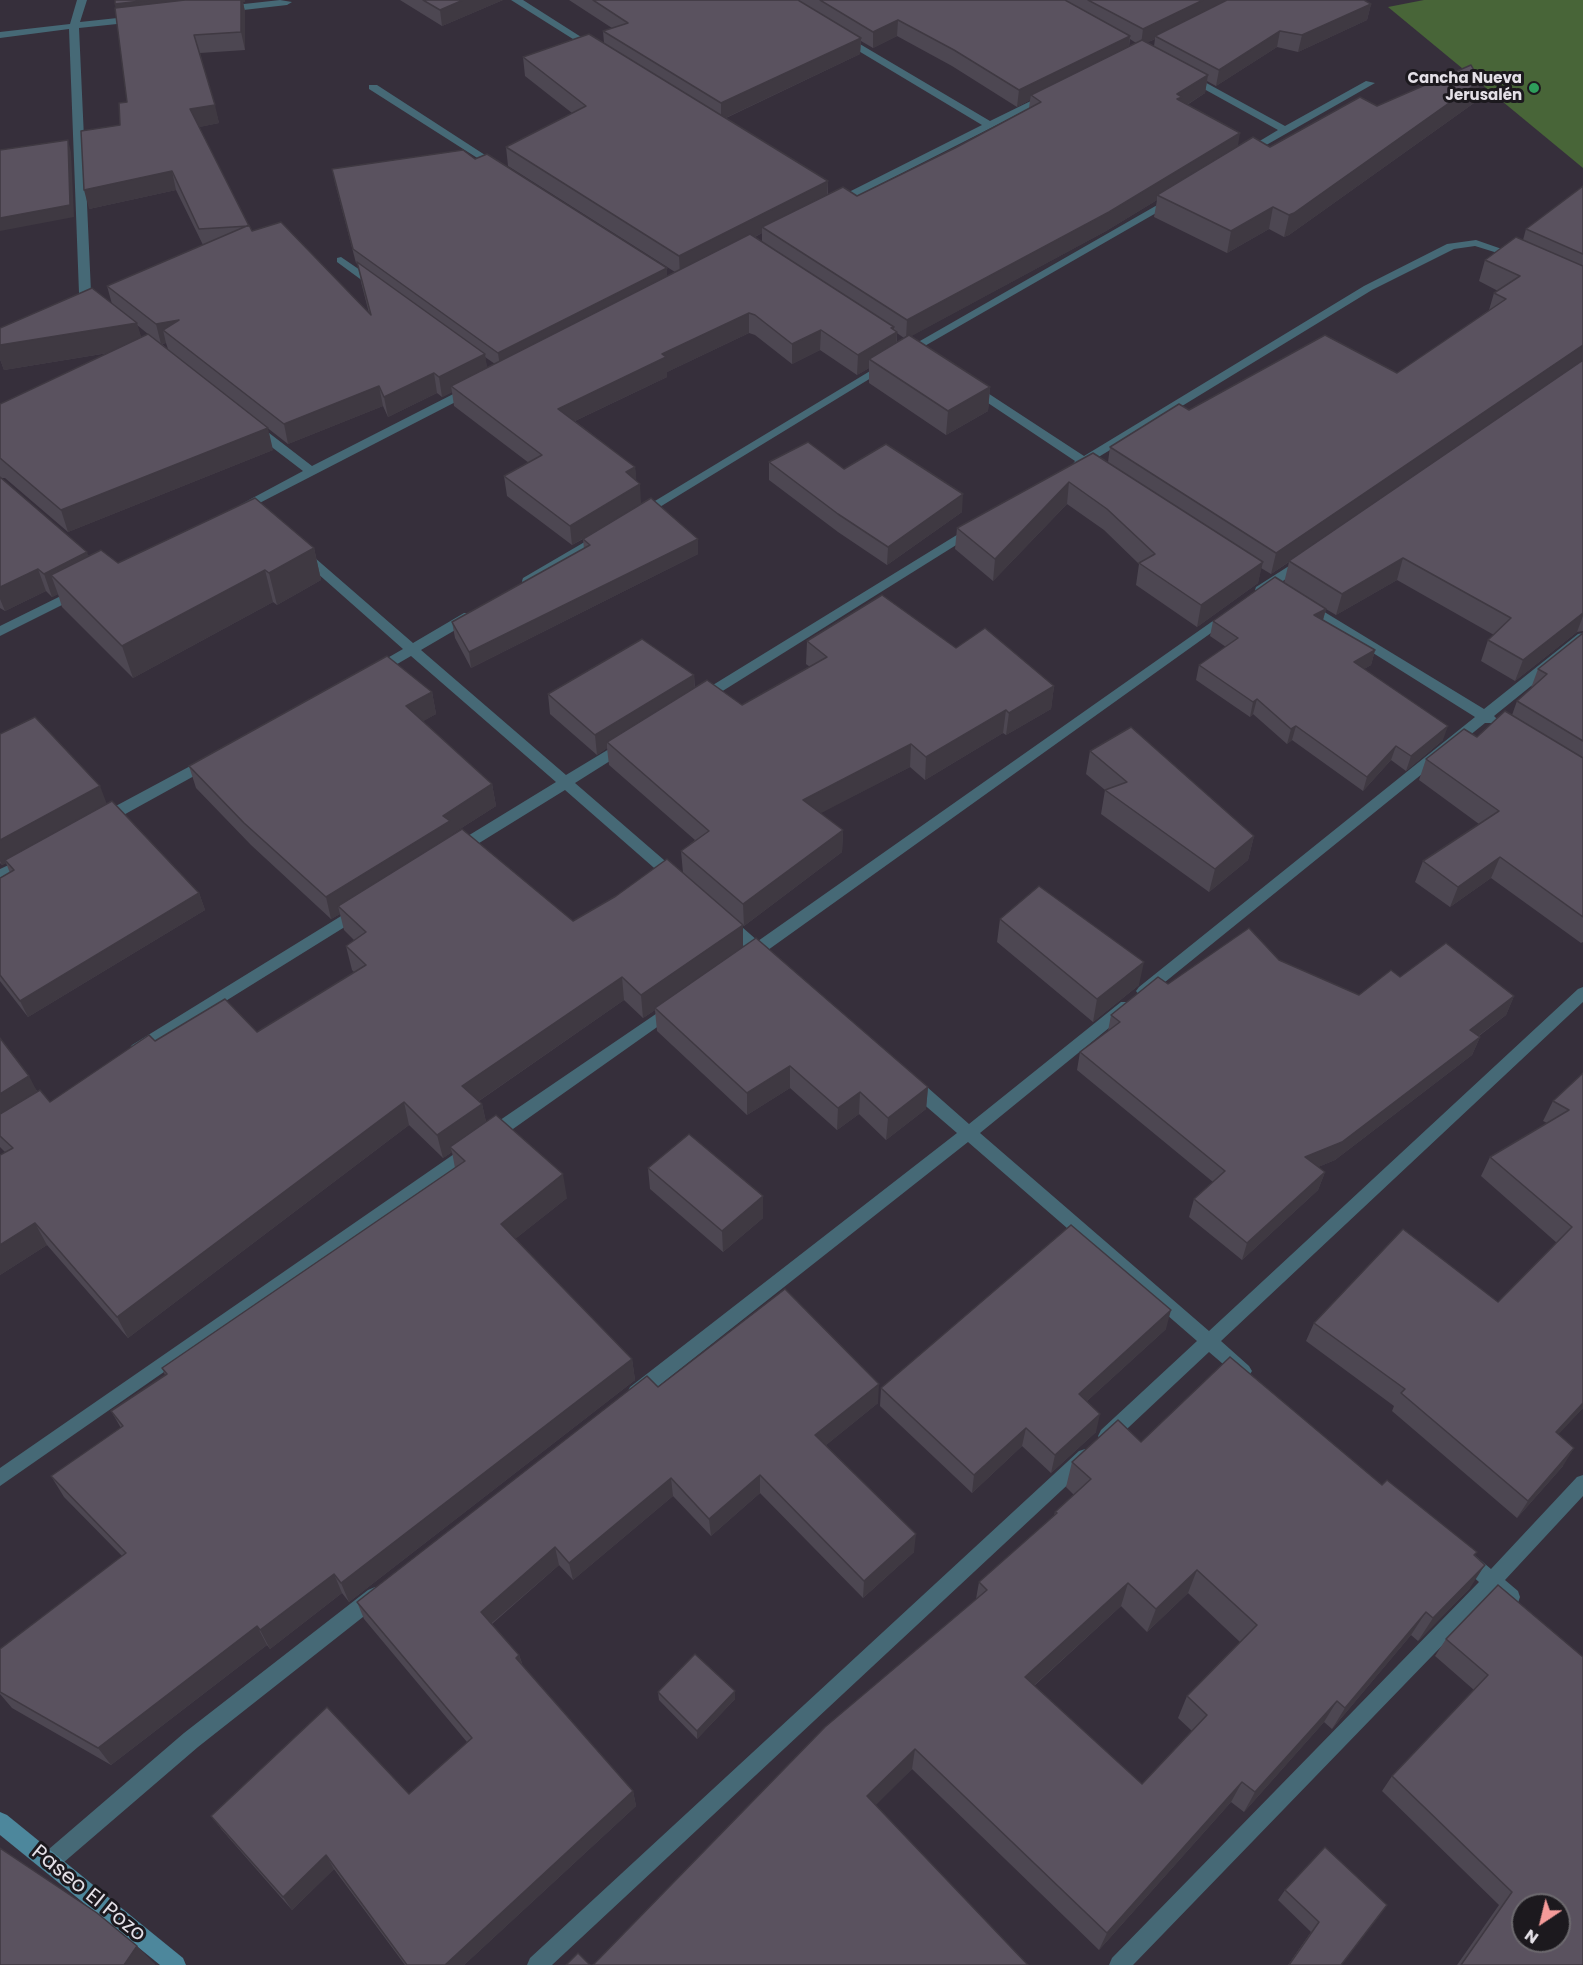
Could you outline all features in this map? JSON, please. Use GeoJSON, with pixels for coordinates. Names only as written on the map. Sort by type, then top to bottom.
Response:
{"type":"FeatureCollection","features":[{"type":"Feature","properties":{"kind":"street"},"geometry":{"type":"LineString","coordinates":[[82,0],[74,26],[85,293],[113,315]]}},
{"type":"Feature","properties":{"kind":"street"},"geometry":{"type":"LineString","coordinates":[[516,0],[607,56]]}},
{"type":"Feature","properties":{"kind":"street"},"geometry":{"type":"LineString","coordinates":[[219,10],[286,2]]}},
{"type":"Feature","properties":{"kind":"street"},"geometry":{"type":"LineString","coordinates":[[0,35],[151,18]]}},
{"type":"Feature","properties":{"kind":"street"},"geometry":{"type":"LineString","coordinates":[[840,36],[989,125]]}},
{"type":"Feature","properties":{"kind":"street"},"geometry":{"type":"LineString","coordinates":[[1183,73],[1285,130]]}},
{"type":"Feature","properties":{"kind":"street"},"geometry":{"type":"LineString","coordinates":[[1236,160],[1370,83]]}},
{"type":"Feature","properties":{"kind":"street"},"geometry":{"type":"LineString","coordinates":[[374,87],[512,175]]}},
{"type":"Feature","properties":{"kind":"street"},"geometry":{"type":"LineString","coordinates":[[820,210],[835,197],[1060,90]]}},
{"type":"Feature","properties":{"kind":"street"},"geometry":{"type":"LineString","coordinates":[[627,521],[912,349],[1188,189]]}},
{"type":"Feature","properties":{"kind":"street"},"geometry":{"type":"LineString","coordinates":[[1063,474],[1368,288],[1452,246],[1476,243],[1512,253],[1532,262]]}},
{"type":"Feature","properties":{"kind":"street"},"geometry":{"type":"LineString","coordinates":[[341,260],[387,294]]}},
{"type":"Feature","properties":{"kind":"street"},"geometry":{"type":"LineString","coordinates":[[959,380],[1103,474]]}},
{"type":"Feature","properties":{"kind":"street"},"geometry":{"type":"LineString","coordinates":[[225,516],[251,509],[310,471],[478,385]]}},
{"type":"Feature","properties":{"kind":"street"},"geometry":{"type":"LineString","coordinates":[[245,419],[310,471]]}},
{"type":"Feature","properties":{"kind":"street"},"geometry":{"type":"LineString","coordinates":[[687,707],[982,524]]}},
{"type":"Feature","properties":{"kind":"street"},"geometry":{"type":"LineString","coordinates":[[515,589],[606,533]]}},
{"type":"Feature","properties":{"kind":"street"},"geometry":{"type":"LineString","coordinates":[[290,543],[688,889]]}},
{"type":"Feature","properties":{"kind":"street"},"geometry":{"type":"LineString","coordinates":[[738,963],[1247,600],[1277,586],[1310,556]]}},
{"type":"Feature","properties":{"kind":"street"},"geometry":{"type":"LineString","coordinates":[[0,632],[88,586]]}},
{"type":"Feature","properties":{"kind":"street"},"geometry":{"type":"LineString","coordinates":[[1277,586],[1504,729]]}},
{"type":"Feature","properties":{"kind":"street"},"geometry":{"type":"LineString","coordinates":[[361,678],[484,607]]}},
{"type":"Feature","properties":{"kind":"street"},"geometry":{"type":"LineString","coordinates":[[622,1404],[969,1133],[1583,637]]}},
{"type":"Feature","properties":{"kind":"street"},"geometry":{"type":"LineString","coordinates":[[444,858],[636,738]]}},
{"type":"Feature","properties":{"kind":"street"},"geometry":{"type":"LineString","coordinates":[[93,825],[217,757]]}},
{"type":"Feature","properties":{"kind":"street"},"geometry":{"type":"LineString","coordinates":[[0,876],[41,853]]}},
{"type":"Feature","properties":{"kind":"street"},"geometry":{"type":"LineString","coordinates":[[121,1059],[374,902]]}},
{"type":"Feature","properties":{"kind":"street"},"geometry":{"type":"LineString","coordinates":[[714,912],[775,965]]}},
{"type":"Feature","properties":{"kind":"street"},"geometry":{"type":"LineString","coordinates":[[537,1965],[1583,993]]}},
{"type":"Feature","properties":{"kind":"street"},"geometry":{"type":"LineString","coordinates":[[0,1478],[689,998]]}},
{"type":"Feature","properties":{"kind":"street"},"geometry":{"type":"LineString","coordinates":[[898,1072],[1254,1381]]}},
{"type":"Feature","properties":{"kind":"street"},"geometry":{"type":"LineString","coordinates":[[1119,1965],[1492,1581],[1583,1483]]}},
{"type":"Feature","properties":{"kind":"street"},"geometry":{"type":"LineString","coordinates":[[1455,1550],[1528,1611]]}},
{"type":"Feature","properties":{"kind":"street"},"geometry":{"type":"LineString","coordinates":[[49,1862],[191,1740],[388,1586]]}},
{"type":"Feature","properties":{"kind":"street","name":"Paseo El Pozo"},"geometry":{"type":"LineString","coordinates":[[0,1822],[176,1965]]}},
{"type":"Feature","properties":{"kind":"green space","name":"Cancha Nueva Jerusalén"},"geometry":{"type":"Polygon","coordinates":[[[1424,0],[1583,0],[1583,168],[1388,7],[1424,0]]]}},
{"type":"Feature","properties":{"kind":"building"},"geometry":{"type":"Polygon","coordinates":[[[115,0],[149,0],[115,4],[115,0]]]}},
{"type":"Feature","properties":{"kind":"building"},"geometry":{"type":"Polygon","coordinates":[[[185,0],[241,0],[241,32],[194,35],[215,105],[190,109],[249,226],[199,229],[172,171],[84,190],[81,131],[120,125],[119,103],[127,102],[115,8],[185,0]]]}},
{"type":"Feature","properties":{"kind":"building"},"geometry":{"type":"Polygon","coordinates":[[[423,0],[463,0],[440,10],[423,0]]]}},
{"type":"Feature","properties":{"kind":"building"},"geometry":{"type":"Polygon","coordinates":[[[593,0],[798,0],[861,38],[721,103],[603,31],[628,23],[593,0]]]}},
{"type":"Feature","properties":{"kind":"building"},"geometry":{"type":"Polygon","coordinates":[[[820,0],[1065,0],[1130,36],[1019,90],[954,50],[898,20],[873,32],[820,0]]]}},
{"type":"Feature","properties":{"kind":"building"},"geometry":{"type":"Polygon","coordinates":[[[1088,0],[1203,0],[1143,29],[1088,0]]]}},
{"type":"Feature","properties":{"kind":"building"},"geometry":{"type":"Polygon","coordinates":[[[1227,0],[1364,0],[1371,4],[1302,35],[1280,31],[1219,70],[1155,36],[1227,0]]]}},
{"type":"Feature","properties":{"kind":"building"},"geometry":{"type":"Polygon","coordinates":[[[589,34],[828,181],[679,256],[506,147],[586,106],[523,57],[589,34]]]}},
{"type":"Feature","properties":{"kind":"building"},"geometry":{"type":"Polygon","coordinates":[[[1142,40],[1208,75],[1177,94],[1182,97],[1177,99],[1240,133],[1109,212],[907,320],[762,227],[843,187],[857,196],[955,148],[1041,102],[1031,95],[1142,40]]]}},
{"type":"Feature","properties":{"kind":"building"},"geometry":{"type":"Polygon","coordinates":[[[1471,65],[1480,81],[1294,213],[1289,215],[1273,207],[1231,231],[1157,195],[1253,137],[1270,147],[1360,97],[1377,106],[1471,65]]]}},
{"type":"Feature","properties":{"kind":"building"},"geometry":{"type":"Polygon","coordinates":[[[68,140],[70,205],[0,218],[0,150],[68,140]]]}},
{"type":"Feature","properties":{"kind":"building"},"geometry":{"type":"Polygon","coordinates":[[[463,150],[475,159],[487,154],[667,268],[498,353],[353,249],[332,169],[463,150]]]}},
{"type":"Feature","properties":{"kind":"building"},"geometry":{"type":"Polygon","coordinates":[[[1583,186],[1583,254],[1526,229],[1583,186]]]}},
{"type":"Feature","properties":{"kind":"building"},"geometry":{"type":"Polygon","coordinates":[[[281,222],[371,315],[357,262],[485,354],[439,377],[434,373],[384,397],[379,386],[284,424],[163,330],[179,320],[156,324],[107,286],[249,225],[252,231],[281,222]]]}},
{"type":"Feature","properties":{"kind":"building"},"geometry":{"type":"Polygon","coordinates":[[[750,234],[894,327],[891,328],[897,332],[858,355],[821,330],[792,344],[755,315],[749,313],[662,354],[666,357],[558,409],[635,467],[626,472],[640,484],[570,526],[504,476],[542,455],[451,386],[750,234]]]}},
{"type":"Feature","properties":{"kind":"building"},"geometry":{"type":"Polygon","coordinates":[[[1516,237],[1583,266],[1583,345],[1276,553],[1110,447],[1179,404],[1189,410],[1325,335],[1397,373],[1506,299],[1494,293],[1520,276],[1485,260],[1516,237]]]}},
{"type":"Feature","properties":{"kind":"building"},"geometry":{"type":"Polygon","coordinates":[[[92,288],[137,323],[0,345],[0,328],[92,288]]]}},
{"type":"Feature","properties":{"kind":"building"},"geometry":{"type":"Polygon","coordinates":[[[148,334],[268,428],[61,510],[0,458],[0,404],[148,334]]]}},
{"type":"Feature","properties":{"kind":"building"},"geometry":{"type":"Polygon","coordinates":[[[909,335],[990,387],[948,411],[869,359],[909,335]]]}},
{"type":"Feature","properties":{"kind":"building"},"geometry":{"type":"Polygon","coordinates":[[[1583,360],[1583,613],[1523,660],[1488,640],[1511,618],[1403,558],[1342,594],[1289,561],[1583,360]]]}},
{"type":"Feature","properties":{"kind":"building"},"geometry":{"type":"Polygon","coordinates":[[[808,442],[844,469],[886,444],[963,494],[888,547],[838,514],[769,462],[808,442]]]}},
{"type":"Feature","properties":{"kind":"building"},"geometry":{"type":"Polygon","coordinates":[[[1093,453],[1263,562],[1201,605],[1139,563],[1155,554],[1107,509],[1069,482],[995,559],[957,528],[1093,453]]]}},
{"type":"Feature","properties":{"kind":"building"},"geometry":{"type":"Polygon","coordinates":[[[0,477],[87,552],[44,574],[38,569],[0,587],[0,477]]]}},
{"type":"Feature","properties":{"kind":"building"},"geometry":{"type":"Polygon","coordinates":[[[255,498],[314,548],[269,573],[265,570],[122,646],[51,575],[101,550],[118,563],[255,498]]]}},
{"type":"Feature","properties":{"kind":"building"},"geometry":{"type":"Polygon","coordinates":[[[651,498],[698,539],[469,652],[452,622],[590,545],[583,539],[651,498]]]}},
{"type":"Feature","properties":{"kind":"building"},"geometry":{"type":"Polygon","coordinates":[[[1275,577],[1326,609],[1314,615],[1375,650],[1354,662],[1448,726],[1411,756],[1396,746],[1367,777],[1296,726],[1291,729],[1257,699],[1253,702],[1199,665],[1238,638],[1213,621],[1275,577]]]}},
{"type":"Feature","properties":{"kind":"building"},"geometry":{"type":"Polygon","coordinates":[[[882,595],[956,648],[985,628],[1054,686],[1009,713],[1006,710],[926,757],[911,744],[803,800],[843,830],[743,904],[681,851],[709,831],[607,742],[707,680],[742,705],[827,657],[807,641],[882,595]]]}},
{"type":"Feature","properties":{"kind":"building"},"geometry":{"type":"Polygon","coordinates":[[[1583,633],[1583,741],[1517,701],[1547,674],[1538,669],[1583,633]]]}},
{"type":"Feature","properties":{"kind":"building"},"geometry":{"type":"Polygon","coordinates":[[[642,639],[694,675],[595,735],[548,694],[642,639]]]}},
{"type":"Feature","properties":{"kind":"building"},"geometry":{"type":"Polygon","coordinates":[[[387,656],[432,692],[406,706],[492,784],[443,816],[450,821],[326,897],[244,823],[189,766],[387,656]]]}},
{"type":"Feature","properties":{"kind":"building"},"geometry":{"type":"Polygon","coordinates":[[[1505,711],[1583,758],[1583,917],[1500,857],[1458,887],[1423,861],[1499,811],[1426,759],[1464,729],[1477,737],[1505,711]]]}},
{"type":"Feature","properties":{"kind":"building"},"geometry":{"type":"Polygon","coordinates":[[[35,717],[100,786],[0,840],[0,734],[35,717]]]}},
{"type":"Feature","properties":{"kind":"building"},"geometry":{"type":"Polygon","coordinates":[[[1131,727],[1254,836],[1215,869],[1105,790],[1127,782],[1090,751],[1131,727]]]}},
{"type":"Feature","properties":{"kind":"building"},"geometry":{"type":"Polygon","coordinates":[[[112,801],[199,893],[20,1001],[0,975],[0,878],[14,870],[5,860],[112,801]]]}},
{"type":"Feature","properties":{"kind":"building"},"geometry":{"type":"Polygon","coordinates":[[[462,829],[573,921],[616,896],[667,859],[743,925],[641,995],[622,977],[462,1086],[482,1104],[437,1135],[404,1102],[117,1317],[35,1223],[0,1245],[0,1155],[13,1148],[0,1136],[0,1114],[40,1090],[50,1102],[149,1035],[155,1041],[225,999],[257,1032],[366,965],[346,946],[366,932],[338,906],[462,829]]]}},
{"type":"Feature","properties":{"kind":"building"},"geometry":{"type":"Polygon","coordinates":[[[1039,886],[1144,962],[1097,999],[1000,919],[1039,886]]]}},
{"type":"Feature","properties":{"kind":"building"},"geometry":{"type":"Polygon","coordinates":[[[1249,928],[1279,960],[1359,995],[1391,970],[1400,977],[1446,943],[1514,996],[1470,1030],[1480,1037],[1342,1142],[1305,1157],[1325,1172],[1247,1243],[1194,1199],[1225,1171],[1080,1052],[1120,1022],[1111,1015],[1158,977],[1168,984],[1249,928]]]}},
{"type":"Feature","properties":{"kind":"building"},"geometry":{"type":"Polygon","coordinates":[[[756,938],[928,1087],[888,1118],[860,1092],[838,1108],[790,1066],[747,1093],[655,1008],[756,938]]]}},
{"type":"Feature","properties":{"kind":"building"},"geometry":{"type":"Polygon","coordinates":[[[0,1038],[29,1076],[0,1094],[0,1038]]]}},
{"type":"Feature","properties":{"kind":"building"},"geometry":{"type":"Polygon","coordinates":[[[1583,1073],[1583,1403],[1556,1432],[1574,1448],[1528,1501],[1401,1393],[1405,1389],[1314,1323],[1403,1229],[1498,1302],[1572,1227],[1490,1157],[1569,1110],[1553,1101],[1583,1073]]]}},
{"type":"Feature","properties":{"kind":"building"},"geometry":{"type":"Polygon","coordinates":[[[496,1115],[563,1174],[501,1224],[632,1359],[341,1583],[334,1574],[260,1630],[257,1626],[98,1748],[0,1692],[0,1649],[126,1553],[51,1476],[123,1426],[111,1411],[167,1374],[162,1368],[465,1161],[450,1147],[496,1115]]]}},
{"type":"Feature","properties":{"kind":"building"},"geometry":{"type":"Polygon","coordinates":[[[689,1134],[763,1196],[722,1231],[648,1168],[689,1134]]]}},
{"type":"Feature","properties":{"kind":"building"},"geometry":{"type":"Polygon","coordinates":[[[1071,1225],[1171,1310],[1079,1394],[1100,1414],[1055,1455],[1026,1428],[974,1475],[881,1388],[1071,1225]]]}},
{"type":"Feature","properties":{"kind":"building"},"geometry":{"type":"Polygon","coordinates":[[[785,1289],[879,1384],[815,1435],[916,1534],[864,1581],[760,1475],[709,1519],[671,1478],[569,1563],[555,1547],[481,1612],[519,1655],[516,1658],[633,1791],[445,1965],[407,1965],[326,1855],[283,1897],[211,1816],[327,1707],[409,1794],[472,1738],[357,1602],[647,1376],[658,1387],[785,1289]]]}},
{"type":"Feature","properties":{"kind":"building"},"geometry":{"type":"Polygon","coordinates":[[[1230,1357],[1382,1485],[1387,1480],[1477,1552],[1474,1555],[1485,1565],[1433,1618],[1426,1612],[1345,1708],[1337,1701],[1255,1792],[1242,1782],[1107,1933],[915,1749],[867,1796],[1028,1965],[593,1965],[825,1727],[987,1590],[979,1582],[1057,1513],[1055,1512],[1091,1479],[1072,1462],[1118,1420],[1141,1442],[1230,1357]],[[1197,1570],[1156,1609],[1128,1583],[1025,1677],[1142,1784],[1207,1715],[1187,1696],[1257,1625],[1197,1570]]]}},
{"type":"Feature","properties":{"kind":"building"},"geometry":{"type":"Polygon","coordinates":[[[1498,1585],[1583,1657],[1583,1965],[1461,1965],[1511,1893],[1511,1953],[1571,1953],[1571,1893],[1511,1893],[1392,1776],[1488,1675],[1446,1639],[1498,1585]]]}},
{"type":"Feature","properties":{"kind":"building"},"geometry":{"type":"Polygon","coordinates":[[[695,1654],[735,1691],[697,1731],[658,1692],[695,1654]]]}},
{"type":"Feature","properties":{"kind":"building"},"geometry":{"type":"Polygon","coordinates":[[[1325,1847],[1387,1905],[1341,1965],[1289,1965],[1319,1922],[1285,1890],[1325,1847]]]}},
{"type":"Feature","properties":{"kind":"building"},"geometry":{"type":"Polygon","coordinates":[[[0,1848],[97,1913],[137,1946],[124,1965],[0,1965],[0,1848]]]}},
{"type":"Feature","properties":{"kind":"building"},"geometry":{"type":"Polygon","coordinates":[[[578,1953],[590,1965],[566,1965],[578,1953]]]}},
{"type":"Feature","properties":{"kind":"place","name":"Cancha Nueva Jerusalén"},"geometry":{"type":"Point","coordinates":[1534,88]}}]}
